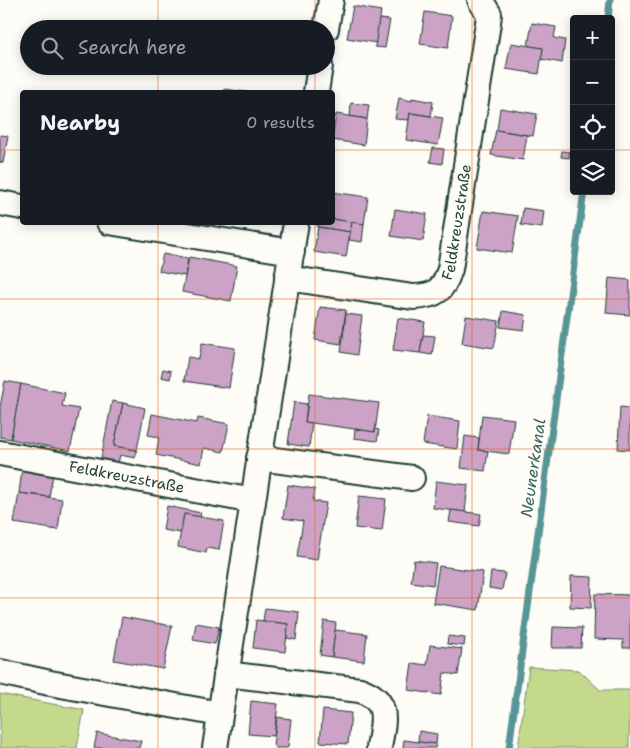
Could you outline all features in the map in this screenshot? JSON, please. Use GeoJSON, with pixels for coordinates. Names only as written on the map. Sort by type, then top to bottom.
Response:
{"type":"FeatureCollection","features":[{"type":"Feature","properties":{"kind":"street"},"geometry":{"type":"LineString","coordinates":[[328,20],[331,0]]}},
{"type":"Feature","properties":{"kind":"street","name":"Feldkreuzstraße"},"geometry":{"type":"LineString","coordinates":[[287,278],[413,296],[425,296],[436,292],[446,283],[450,269],[488,23],[489,14],[480,0]]}},
{"type":"Feature","properties":{"kind":"street"},"geometry":{"type":"LineString","coordinates":[[316,90],[319,75]]}},
{"type":"Feature","properties":{"kind":"street"},"geometry":{"type":"LineString","coordinates":[[0,203],[20,207]]}},
{"type":"Feature","properties":{"kind":"street"},"geometry":{"type":"LineString","coordinates":[[127,225],[292,252]]}},
{"type":"Feature","properties":{"kind":"street"},"geometry":{"type":"LineString","coordinates":[[215,748],[296,225]]}},
{"type":"Feature","properties":{"kind":"street","name":"Feldkreuzstraße"},"geometry":{"type":"LineString","coordinates":[[0,453],[252,501]]}},
{"type":"Feature","properties":{"kind":"street"},"geometry":{"type":"LineString","coordinates":[[259,458],[412,478]]}},
{"type":"Feature","properties":{"kind":"street"},"geometry":{"type":"LineString","coordinates":[[0,672],[60,685],[220,714]]}},
{"type":"Feature","properties":{"kind":"street"},"geometry":{"type":"LineString","coordinates":[[226,674],[360,690],[371,694],[382,707],[384,717],[379,748]]}},
{"type":"Feature","properties":{"kind":"green space"},"geometry":{"type":"Polygon","coordinates":[[[529,667],[579,670],[600,690],[630,690],[629,748],[518,748],[529,667]]]}},
{"type":"Feature","properties":{"kind":"green space"},"geometry":{"type":"Polygon","coordinates":[[[0,694],[84,710],[77,748],[0,748],[0,694]]]}},
{"type":"Feature","properties":{"kind":"building"},"geometry":{"type":"Polygon","coordinates":[[[353,6],[381,11],[376,43],[347,38],[353,6]]]}},
{"type":"Feature","properties":{"kind":"building"},"geometry":{"type":"Polygon","coordinates":[[[425,12],[452,16],[448,48],[420,44],[425,12]]]}},
{"type":"Feature","properties":{"kind":"building"},"geometry":{"type":"Polygon","coordinates":[[[379,19],[390,20],[385,48],[375,47],[379,19]]]}},
{"type":"Feature","properties":{"kind":"building"},"geometry":{"type":"Polygon","coordinates":[[[532,23],[556,27],[554,38],[565,40],[562,63],[541,59],[543,48],[528,46],[532,23]]]}},
{"type":"Feature","properties":{"kind":"building"},"geometry":{"type":"Polygon","coordinates":[[[511,43],[543,48],[539,74],[506,69],[511,43]]]}},
{"type":"Feature","properties":{"kind":"building"},"geometry":{"type":"Polygon","coordinates":[[[399,98],[412,101],[412,98],[433,102],[431,116],[410,113],[409,120],[395,119],[399,98]]]}},
{"type":"Feature","properties":{"kind":"building"},"geometry":{"type":"Polygon","coordinates":[[[351,103],[369,105],[367,119],[350,116],[351,103]]]}},
{"type":"Feature","properties":{"kind":"building"},"geometry":{"type":"Polygon","coordinates":[[[500,108],[537,114],[533,136],[497,130],[500,108]]]}},
{"type":"Feature","properties":{"kind":"building"},"geometry":{"type":"Polygon","coordinates":[[[410,113],[443,118],[438,145],[406,140],[410,113]]]}},
{"type":"Feature","properties":{"kind":"building"},"geometry":{"type":"Polygon","coordinates":[[[336,114],[367,119],[364,145],[335,140],[336,114]]]}},
{"type":"Feature","properties":{"kind":"building"},"geometry":{"type":"Polygon","coordinates":[[[496,130],[527,135],[523,160],[491,155],[496,130]]]}},
{"type":"Feature","properties":{"kind":"building"},"geometry":{"type":"Polygon","coordinates":[[[0,135],[8,136],[3,163],[0,162],[0,135]]]}},
{"type":"Feature","properties":{"kind":"building"},"geometry":{"type":"Polygon","coordinates":[[[433,148],[444,149],[442,164],[430,162],[433,148]]]}},
{"type":"Feature","properties":{"kind":"building"},"geometry":{"type":"Polygon","coordinates":[[[562,151],[570,152],[569,158],[561,157],[562,151]]]}},
{"type":"Feature","properties":{"kind":"building"},"geometry":{"type":"Polygon","coordinates":[[[335,192],[368,197],[364,224],[335,219],[335,192]]]}},
{"type":"Feature","properties":{"kind":"building"},"geometry":{"type":"Polygon","coordinates":[[[523,208],[544,211],[542,228],[521,225],[523,208]]]}},
{"type":"Feature","properties":{"kind":"building"},"geometry":{"type":"Polygon","coordinates":[[[395,209],[427,214],[423,241],[391,236],[395,209]]]}},
{"type":"Feature","properties":{"kind":"building"},"geometry":{"type":"Polygon","coordinates":[[[483,211],[518,216],[512,253],[477,248],[483,211]]]}},
{"type":"Feature","properties":{"kind":"building"},"geometry":{"type":"Polygon","coordinates":[[[335,219],[352,222],[350,232],[318,227],[318,225],[335,225],[335,219]]]}},
{"type":"Feature","properties":{"kind":"building"},"geometry":{"type":"Polygon","coordinates":[[[352,222],[364,224],[362,242],[349,240],[352,222]]]}},
{"type":"Feature","properties":{"kind":"building"},"geometry":{"type":"Polygon","coordinates":[[[318,227],[350,232],[346,257],[314,252],[318,227]]]}},
{"type":"Feature","properties":{"kind":"building"},"geometry":{"type":"Polygon","coordinates":[[[163,254],[188,259],[185,276],[159,271],[163,254]]]}},
{"type":"Feature","properties":{"kind":"building"},"geometry":{"type":"Polygon","coordinates":[[[189,257],[237,266],[231,301],[182,292],[189,257]]]}},
{"type":"Feature","properties":{"kind":"building"},"geometry":{"type":"Polygon","coordinates":[[[609,278],[630,280],[630,315],[606,313],[609,278]]]}},
{"type":"Feature","properties":{"kind":"building"},"geometry":{"type":"Polygon","coordinates":[[[320,307],[346,310],[341,344],[315,340],[320,307]]]}},
{"type":"Feature","properties":{"kind":"building"},"geometry":{"type":"Polygon","coordinates":[[[503,311],[526,315],[524,330],[500,327],[503,311]]]}},
{"type":"Feature","properties":{"kind":"building"},"geometry":{"type":"Polygon","coordinates":[[[346,314],[362,316],[357,355],[341,352],[346,314]]]}},
{"type":"Feature","properties":{"kind":"building"},"geometry":{"type":"Polygon","coordinates":[[[466,316],[499,321],[494,348],[462,343],[466,316]]]}},
{"type":"Feature","properties":{"kind":"building"},"geometry":{"type":"Polygon","coordinates":[[[398,318],[425,322],[420,353],[393,350],[398,318]]]}},
{"type":"Feature","properties":{"kind":"building"},"geometry":{"type":"Polygon","coordinates":[[[423,335],[435,336],[432,355],[420,353],[423,335]]]}},
{"type":"Feature","properties":{"kind":"building"},"geometry":{"type":"Polygon","coordinates":[[[202,343],[235,348],[229,388],[184,381],[188,357],[199,359],[202,343]]]}},
{"type":"Feature","properties":{"kind":"building"},"geometry":{"type":"Polygon","coordinates":[[[163,369],[171,371],[170,379],[161,377],[163,369]]]}},
{"type":"Feature","properties":{"kind":"building"},"geometry":{"type":"Polygon","coordinates":[[[5,381],[21,384],[11,439],[0,437],[0,407],[5,381]]]}},
{"type":"Feature","properties":{"kind":"building"},"geometry":{"type":"Polygon","coordinates":[[[21,384],[65,393],[62,406],[79,409],[70,451],[11,439],[21,384]]]}},
{"type":"Feature","properties":{"kind":"building"},"geometry":{"type":"Polygon","coordinates":[[[309,394],[379,403],[375,432],[305,422],[309,394]]]}},
{"type":"Feature","properties":{"kind":"building"},"geometry":{"type":"Polygon","coordinates":[[[112,401],[123,403],[114,446],[137,450],[135,458],[120,455],[117,467],[100,463],[112,401]]]}},
{"type":"Feature","properties":{"kind":"building"},"geometry":{"type":"Polygon","coordinates":[[[294,402],[307,404],[305,422],[312,423],[309,447],[288,444],[294,402]]]}},
{"type":"Feature","properties":{"kind":"building"},"geometry":{"type":"Polygon","coordinates":[[[123,403],[145,408],[137,450],[114,446],[123,403]]]}},
{"type":"Feature","properties":{"kind":"building"},"geometry":{"type":"Polygon","coordinates":[[[620,407],[630,408],[630,450],[618,449],[620,407]]]}},
{"type":"Feature","properties":{"kind":"building"},"geometry":{"type":"Polygon","coordinates":[[[152,414],[197,423],[198,418],[229,424],[223,452],[204,448],[201,464],[156,455],[159,437],[148,435],[152,414]]]}},
{"type":"Feature","properties":{"kind":"building"},"geometry":{"type":"Polygon","coordinates":[[[482,415],[514,419],[509,454],[478,450],[482,415]]]}},
{"type":"Feature","properties":{"kind":"building"},"geometry":{"type":"Polygon","coordinates":[[[427,416],[460,421],[457,449],[423,444],[427,416]]]}},
{"type":"Feature","properties":{"kind":"building"},"geometry":{"type":"Polygon","coordinates":[[[355,429],[375,432],[375,429],[379,430],[377,441],[354,438],[355,429]]]}},
{"type":"Feature","properties":{"kind":"building"},"geometry":{"type":"Polygon","coordinates":[[[465,436],[479,438],[478,450],[488,451],[485,471],[461,468],[465,436]]]}},
{"type":"Feature","properties":{"kind":"building"},"geometry":{"type":"Polygon","coordinates":[[[22,470],[53,474],[49,497],[19,493],[22,470]]]}},
{"type":"Feature","properties":{"kind":"building"},"geometry":{"type":"Polygon","coordinates":[[[436,481],[468,485],[465,512],[433,508],[436,481]]]}},
{"type":"Feature","properties":{"kind":"building"},"geometry":{"type":"Polygon","coordinates":[[[288,485],[315,489],[313,501],[326,503],[317,560],[297,557],[303,521],[283,518],[288,485]]]}},
{"type":"Feature","properties":{"kind":"building"},"geometry":{"type":"Polygon","coordinates":[[[19,493],[62,499],[58,530],[14,523],[19,493]]]}},
{"type":"Feature","properties":{"kind":"building"},"geometry":{"type":"Polygon","coordinates":[[[359,496],[386,499],[382,531],[355,528],[359,496]]]}},
{"type":"Feature","properties":{"kind":"building"},"geometry":{"type":"Polygon","coordinates":[[[167,506],[201,513],[200,517],[184,514],[181,533],[163,530],[167,506]]]}},
{"type":"Feature","properties":{"kind":"building"},"geometry":{"type":"Polygon","coordinates":[[[451,510],[481,514],[479,526],[449,522],[451,510]]]}},
{"type":"Feature","properties":{"kind":"building"},"geometry":{"type":"Polygon","coordinates":[[[184,514],[224,521],[219,550],[207,548],[206,553],[178,547],[184,514]]]}},
{"type":"Feature","properties":{"kind":"building"},"geometry":{"type":"Polygon","coordinates":[[[414,560],[436,563],[433,585],[411,582],[414,560]]]}},
{"type":"Feature","properties":{"kind":"building"},"geometry":{"type":"Polygon","coordinates":[[[439,566],[483,572],[478,610],[433,603],[439,566]]]}},
{"type":"Feature","properties":{"kind":"building"},"geometry":{"type":"Polygon","coordinates":[[[491,572],[505,573],[502,590],[489,588],[491,572]]]}},
{"type":"Feature","properties":{"kind":"building"},"geometry":{"type":"Polygon","coordinates":[[[571,576],[592,577],[591,608],[570,607],[571,576]]]}},
{"type":"Feature","properties":{"kind":"building"},"geometry":{"type":"Polygon","coordinates":[[[595,594],[630,595],[630,648],[623,648],[623,640],[594,639],[595,594]]]}},
{"type":"Feature","properties":{"kind":"building"},"geometry":{"type":"Polygon","coordinates":[[[265,608],[299,612],[296,640],[287,638],[288,624],[263,621],[265,608]]]}},
{"type":"Feature","properties":{"kind":"building"},"geometry":{"type":"Polygon","coordinates":[[[122,617],[172,626],[163,669],[114,660],[122,617]]]}},
{"type":"Feature","properties":{"kind":"building"},"geometry":{"type":"Polygon","coordinates":[[[256,620],[288,624],[285,652],[253,648],[256,620]]]}},
{"type":"Feature","properties":{"kind":"building"},"geometry":{"type":"Polygon","coordinates":[[[324,621],[336,623],[332,657],[320,655],[324,621]]]}},
{"type":"Feature","properties":{"kind":"building"},"geometry":{"type":"Polygon","coordinates":[[[196,623],[219,627],[215,644],[193,640],[196,623]]]}},
{"type":"Feature","properties":{"kind":"building"},"geometry":{"type":"Polygon","coordinates":[[[553,627],[582,628],[581,648],[552,648],[553,627]]]}},
{"type":"Feature","properties":{"kind":"building"},"geometry":{"type":"Polygon","coordinates":[[[335,630],[367,634],[364,661],[332,657],[335,630]]]}},
{"type":"Feature","properties":{"kind":"building"},"geometry":{"type":"Polygon","coordinates":[[[448,636],[465,638],[464,646],[447,644],[448,636]]]}},
{"type":"Feature","properties":{"kind":"building"},"geometry":{"type":"Polygon","coordinates":[[[430,645],[462,649],[458,675],[444,673],[441,695],[408,690],[412,663],[427,665],[430,645]]]}},
{"type":"Feature","properties":{"kind":"building"},"geometry":{"type":"Polygon","coordinates":[[[251,701],[278,704],[274,736],[248,734],[251,701]]]}},
{"type":"Feature","properties":{"kind":"building"},"geometry":{"type":"Polygon","coordinates":[[[323,710],[351,713],[348,744],[320,742],[323,710]]]}},
{"type":"Feature","properties":{"kind":"building"},"geometry":{"type":"Polygon","coordinates":[[[277,717],[291,719],[287,748],[276,748],[273,745],[277,717]]]}},
{"type":"Feature","properties":{"kind":"building"},"geometry":{"type":"Polygon","coordinates":[[[419,731],[437,734],[436,744],[418,742],[419,731]]]}},
{"type":"Feature","properties":{"kind":"building"},"geometry":{"type":"Polygon","coordinates":[[[97,733],[141,741],[139,748],[94,748],[97,733]]]}},
{"type":"Feature","properties":{"kind":"building"},"geometry":{"type":"Polygon","coordinates":[[[404,740],[436,744],[435,748],[403,748],[404,740]]]}},
{"type":"Feature","properties":{"kind":"waterway","name":"Neunerkanal"},"geometry":{"type":"LineString","coordinates":[[608,15],[610,0]]}},
{"type":"Feature","properties":{"kind":"waterway","name":"Neunerkanal"},"geometry":{"type":"LineString","coordinates":[[509,748],[583,195]]}}]}
